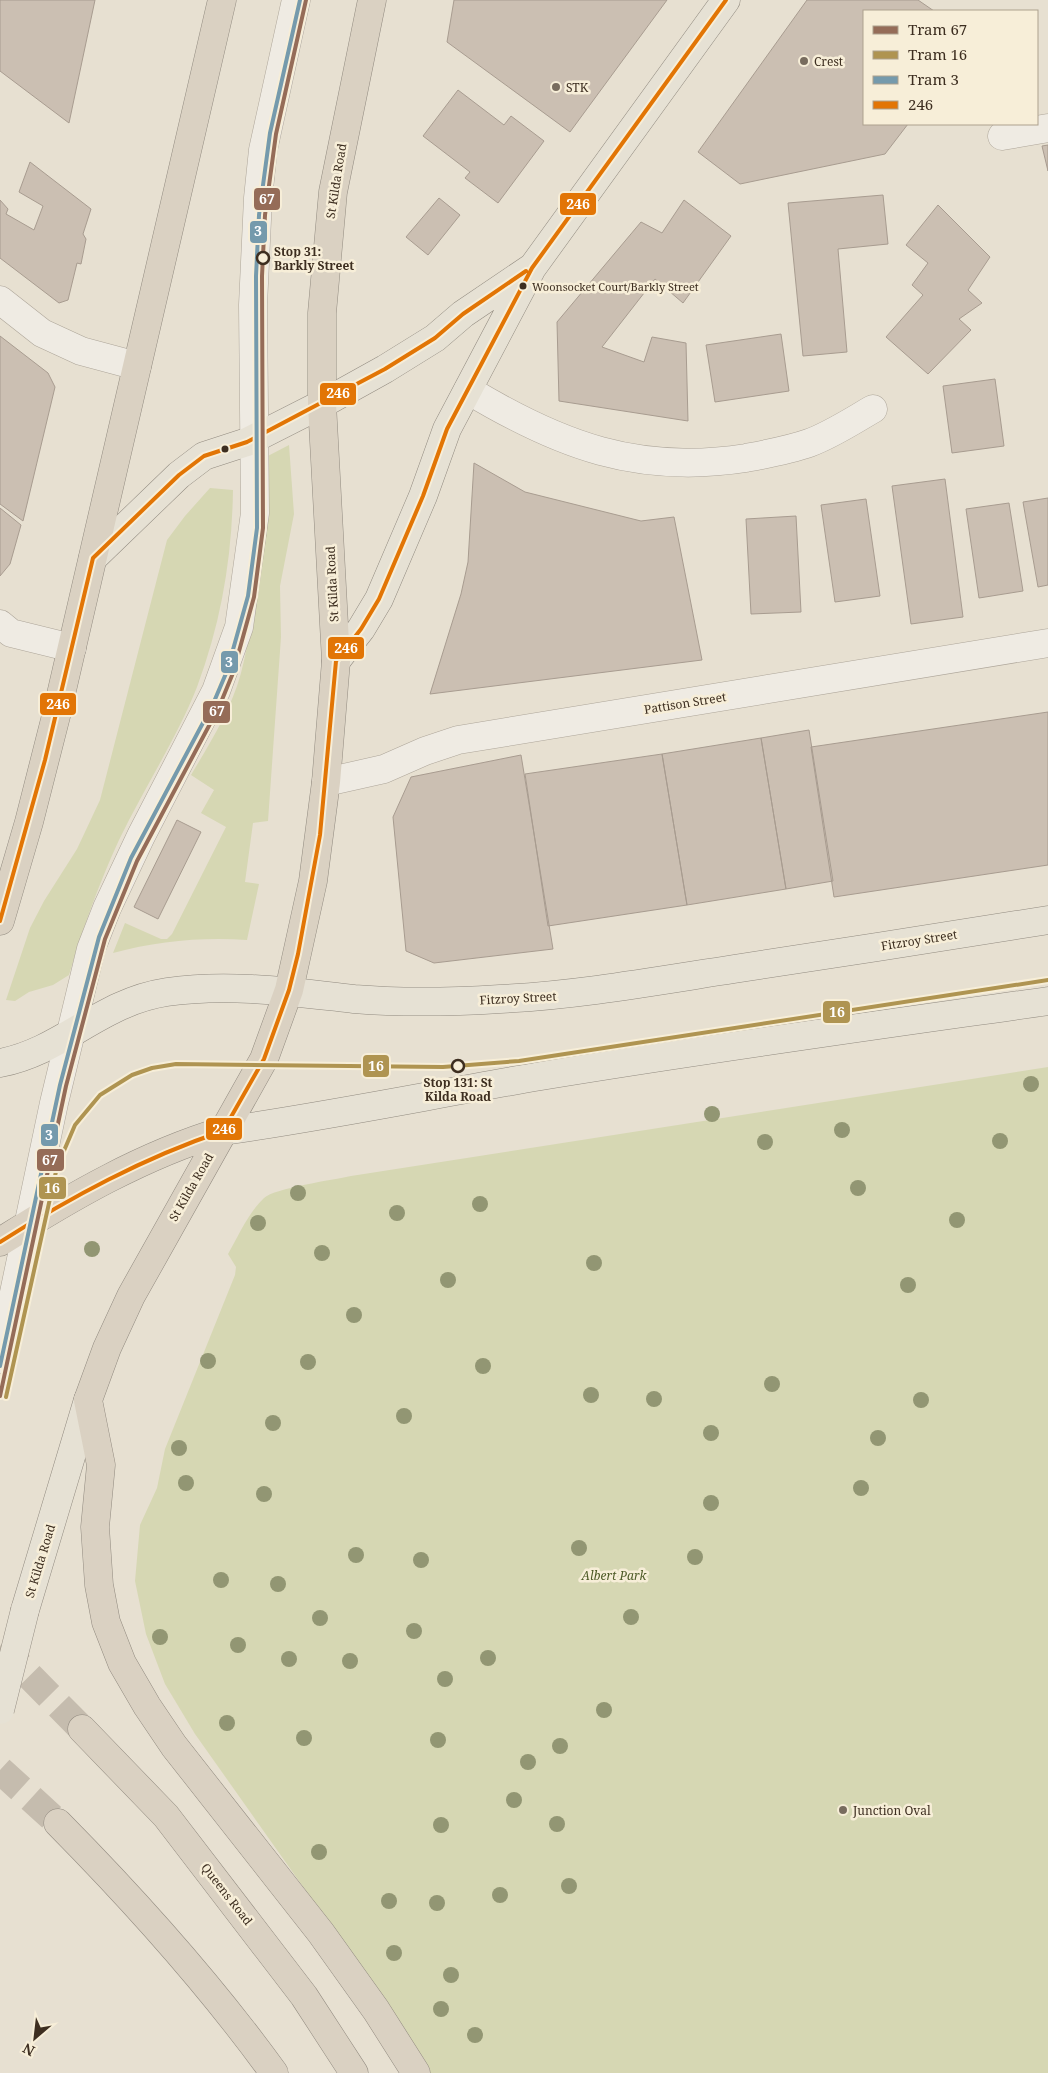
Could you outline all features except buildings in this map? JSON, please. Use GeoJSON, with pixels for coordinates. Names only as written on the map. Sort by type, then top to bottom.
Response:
{"type":"FeatureCollection","features":[{"type":"Feature","properties":{"kind":"highway"},"geometry":{"type":"LineString","coordinates":[[0,922],[31,813],[72,648],[222,0]]}},
{"type":"Feature","properties":{"kind":"highway","name":"St Kilda Road"},"geometry":{"type":"LineString","coordinates":[[88,1400],[107,1348],[131,1296],[264,1059],[289,990],[313,882],[326,782],[336,661],[322,404],[322,313],[333,192],[372,0]]}},
{"type":"Feature","properties":{"kind":"highway"},"geometry":{"type":"LineString","coordinates":[[0,1242],[30,1223],[168,1149],[222,1131]]}},
{"type":"Feature","properties":{"kind":"highway"},"geometry":{"type":"LineString","coordinates":[[88,1400],[101,1465],[95,1527],[99,1586],[106,1622],[122,1663],[146,1706],[174,1746],[322,1934],[376,2010],[416,2073]]}},
{"type":"Feature","properties":{"kind":"highway","name":"Queens Road"},"geometry":{"type":"LineString","coordinates":[[82,1729],[166,1816],[304,1996],[354,2073]]}},
{"type":"Feature","properties":{"kind":"highway"},"geometry":{"type":"LineString","coordinates":[[58,1824],[162,1932],[219,2000],[274,2073]]}},
{"type":"Feature","properties":{"kind":"main road"},"geometry":{"type":"LineString","coordinates":[[336,661],[361,629],[379,599],[423,496],[447,429],[532,268],[726,0]]}},
{"type":"Feature","properties":{"kind":"main road"},"geometry":{"type":"LineString","coordinates":[[93,558],[180,475],[204,456],[254,438],[322,404],[424,345],[463,314],[532,268]]}},
{"type":"Feature","properties":{"kind":"main road","name":"Fitzroy Street"},"geometry":{"type":"LineString","coordinates":[[0,1063],[34,1053],[104,1013],[152,995],[217,989],[289,990],[357,999],[436,1001],[569,995],[1048,920]]}},
{"type":"Feature","properties":{"kind":"main road"},"geometry":{"type":"LineString","coordinates":[[222,1131],[309,1119],[516,1080],[696,1051],[1048,1001]]}},
{"type":"Feature","properties":{"kind":"main road","name":"St Kilda Road"},"geometry":{"type":"LineString","coordinates":[[0,1710],[25,1610],[88,1400]]}},
{"type":"Feature","properties":{"kind":"street"},"geometry":{"type":"LineString","coordinates":[[0,1359],[70,1034],[91,949],[107,908],[141,836],[216,691],[239,627],[248,574],[254,513],[254,258],[258,198],[263,150],[296,0]]}},
{"type":"Feature","properties":{"kind":"street"},"geometry":{"type":"LineString","coordinates":[[1002,136],[1048,128]]}},
{"type":"Feature","properties":{"kind":"street"},"geometry":{"type":"LineString","coordinates":[[0,300],[42,333],[74,349],[137,366]]}},
{"type":"Feature","properties":{"kind":"street"},"geometry":{"type":"LineString","coordinates":[[468,390],[531,424],[592,449],[640,460],[683,464],[738,459],[773,453],[810,443],[873,409]]}},
{"type":"Feature","properties":{"kind":"street"},"geometry":{"type":"LineString","coordinates":[[0,624],[11,633],[72,648]]}},
{"type":"Feature","properties":{"kind":"street","name":"Pattison Street"},"geometry":{"type":"LineString","coordinates":[[326,782],[384,769],[425,751],[458,740],[1048,643]]}},
{"type":"Feature","properties":{"kind":"green space"},"geometry":{"type":"Polygon","coordinates":[[[289,445],[294,514],[280,586],[281,637],[268,821],[253,823],[245,882],[259,884],[247,940],[213,939],[180,941],[146,945],[113,953],[125,923],[161,939],[167,939],[172,934],[226,827],[201,813],[214,790],[191,775],[213,738],[232,700],[247,647],[252,620],[260,539],[264,458],[289,445]]]}},
{"type":"Feature","properties":{"kind":"green space"},"geometry":{"type":"Polygon","coordinates":[[[210,488],[233,490],[232,515],[224,590],[213,639],[197,687],[189,707],[119,840],[92,906],[69,975],[53,985],[29,992],[15,1001],[6,1000],[30,928],[44,901],[77,849],[100,800],[167,540],[210,488]]]}},
{"type":"Feature","properties":{"kind":"green space","name":"Albert Park"},"geometry":{"type":"Polygon","coordinates":[[[1048,1067],[1048,2073],[429,2073],[408,2035],[195,1734],[165,1684],[146,1634],[135,1581],[140,1525],[157,1488],[165,1449],[235,1275],[236,1267],[228,1254],[248,1217],[258,1204],[270,1194],[318,1182],[1048,1067]]]}},
{"type":"Feature","properties":{"kind":"tunnel"},"geometry":{"type":"LineString","coordinates":[[0,1646],[82,1729]]}},
{"type":"Feature","properties":{"kind":"tunnel"},"geometry":{"type":"LineString","coordinates":[[0,1770],[58,1823]]}},
{"type":"Feature","properties":{"kind":"tram line","name":"3"},"geometry":{"type":"LineString","coordinates":[[0,1366],[60,1085],[99,937],[131,858],[213,704],[227,671],[248,596],[257,528],[256,276],[259,215],[270,133],[300,0]]}},
{"type":"Feature","properties":{"kind":"tram line","name":"67"},"geometry":{"type":"LineString","coordinates":[[0,1396],[66,1086],[105,939],[137,861],[219,707],[233,673],[254,597],[263,528],[262,276],[265,215],[276,134],[306,0]]}},
{"type":"Feature","properties":{"kind":"tram line","name":"16"},"geometry":{"type":"LineString","coordinates":[[6,1397],[57,1167],[75,1125],[100,1095],[132,1075],[152,1068],[176,1064],[443,1067],[519,1061],[1048,980]]}},
{"type":"Feature","properties":{"kind":"transit line","name":"246"},"geometry":{"type":"LineString","coordinates":[[0,1242],[54,1209],[136,1166],[164,1153],[223,1131],[264,1059],[289,990],[298,954],[320,835],[336,661],[361,629],[379,599],[423,496],[447,429],[532,268],[726,0]]}},
{"type":"Feature","properties":{"kind":"transit line","name":"246"},"geometry":{"type":"LineString","coordinates":[[0,921],[45,760],[93,558],[179,475],[204,456],[247,442],[385,369],[435,338],[463,314],[526,271]]}},
{"type":"Feature","properties":{"kind":"place","name":"Crest"},"geometry":{"type":"Point","coordinates":[804,61]}},
{"type":"Feature","properties":{"kind":"place","name":"STK"},"geometry":{"type":"Point","coordinates":[556,87]}},
{"type":"Feature","properties":{"kind":"place","name":"Stop 31: Barkly Street"},"geometry":{"type":"Point","coordinates":[263,258]}},
{"type":"Feature","properties":{"kind":"place","name":"Woonsocket Court/Barkly Street"},"geometry":{"type":"Point","coordinates":[523,286]}},
{"type":"Feature","properties":{"kind":"place","name":"Stop 131: St Kilda Road"},"geometry":{"type":"Point","coordinates":[458,1066]}},
{"type":"Feature","properties":{"kind":"place","name":"Junction Oval"},"geometry":{"type":"Point","coordinates":[843,1810]}}]}
